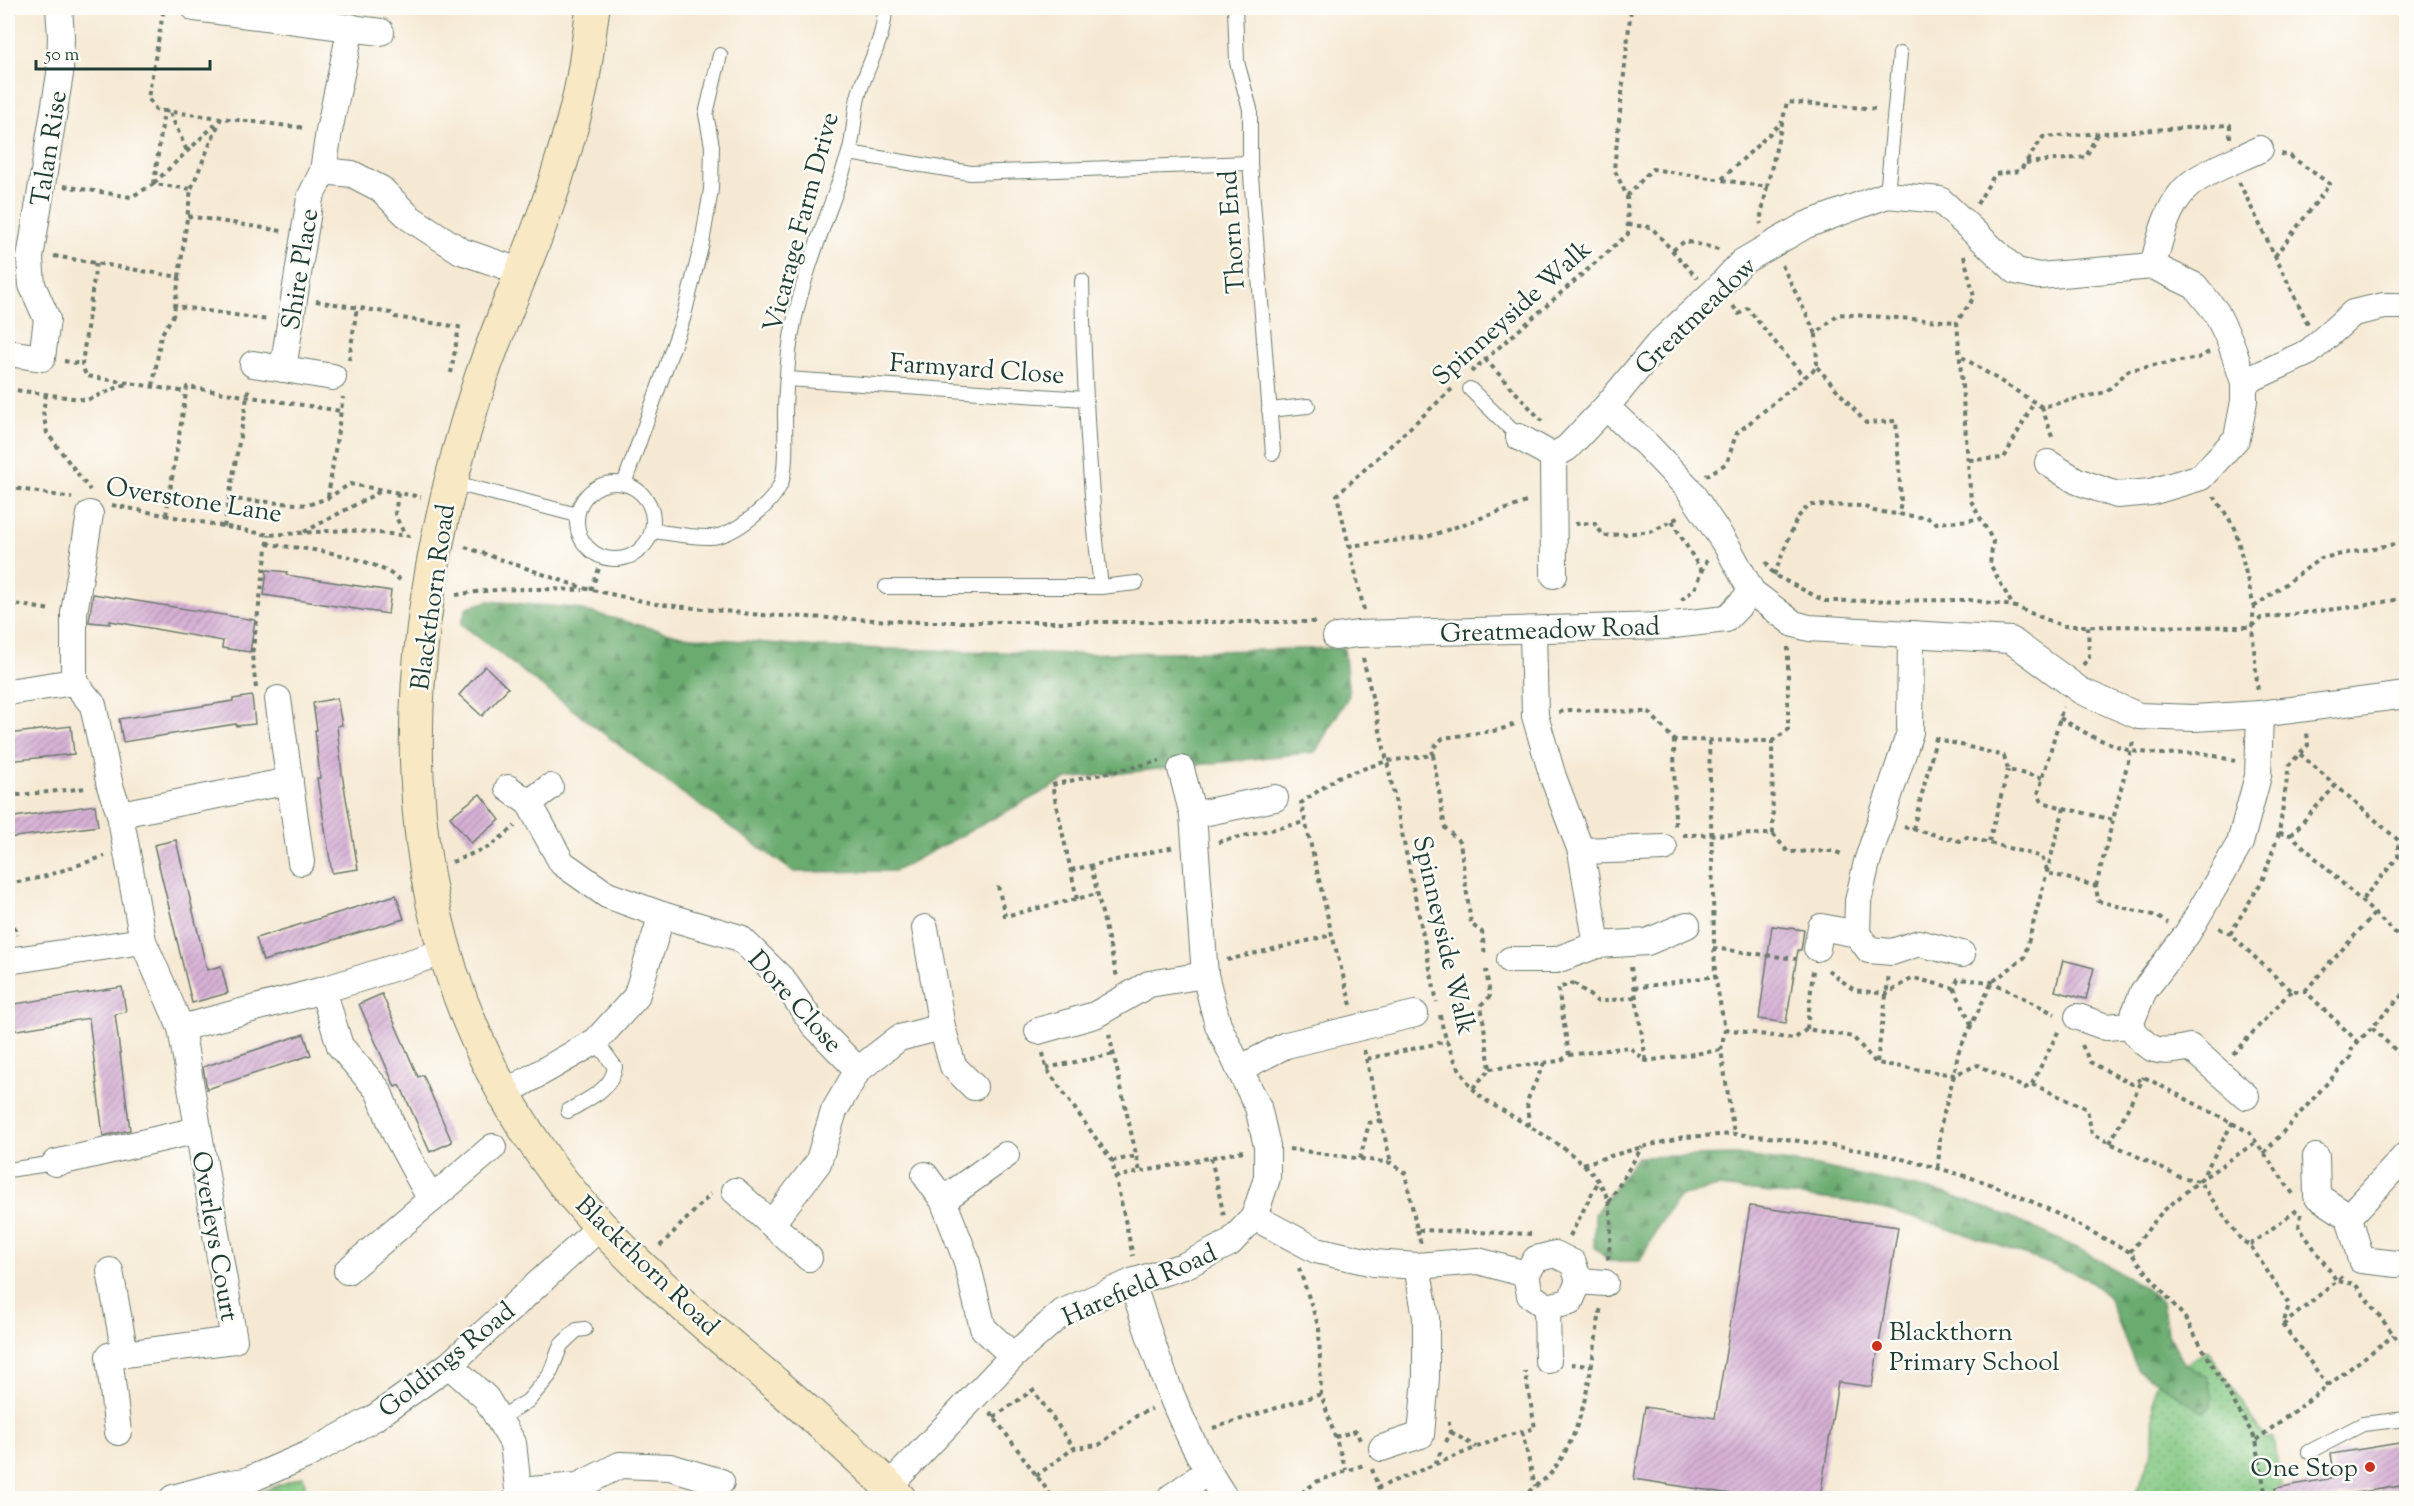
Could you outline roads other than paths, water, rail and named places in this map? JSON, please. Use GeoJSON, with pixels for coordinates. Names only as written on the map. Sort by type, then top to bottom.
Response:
{"type":"FeatureCollection","features":[{"type":"Feature","properties":{"kind":"street","name":"Talan Rise"},"geometry":{"type":"LineString","coordinates":[[8,353],[42,358],[47,319],[32,285],[32,252],[60,74],[59,8]]}},
{"type":"Feature","properties":{"kind":"street"},"geometry":{"type":"LineString","coordinates":[[195,8],[381,32]]}},
{"type":"Feature","properties":{"kind":"street","name":"Blackthorn Road"},"geometry":{"type":"LineString","coordinates":[[593,8],[581,86],[555,183],[435,492],[416,708],[417,803],[425,867],[444,952],[469,1023],[505,1093],[544,1157],[600,1227],[698,1319],[785,1389],[894,1492]]}},
{"type":"Feature","properties":{"kind":"street","name":"Shire Place"},"geometry":{"type":"LineString","coordinates":[[283,369],[310,198],[323,171],[328,131],[351,27]]}},
{"type":"Feature","properties":{"kind":"street"},"geometry":{"type":"LineString","coordinates":[[2048,463],[2077,481],[2117,495],[2151,492],[2201,477],[2237,438],[2244,401],[2244,382],[2230,341],[2216,312],[2194,286],[2153,266],[2160,234],[2176,202],[2194,181],[2260,149]]}},
{"type":"Feature","properties":{"kind":"street"},"geometry":{"type":"LineString","coordinates":[[323,171],[352,174],[381,189],[410,218],[461,251],[522,272]]}},
{"type":"Feature","properties":{"kind":"street","name":"Greatmeadow"},"geometry":{"type":"LineString","coordinates":[[1560,452],[1606,407],[1659,343],[1742,262],[1806,225],[1887,195],[1940,200],[2016,271],[2039,276],[2153,266]]}},
{"type":"Feature","properties":{"kind":"street"},"geometry":{"type":"LineString","coordinates":[[2244,382],[2309,352],[2353,313],[2384,306],[2406,306]]}},
{"type":"Feature","properties":{"kind":"street"},"geometry":{"type":"LineString","coordinates":[[253,364],[342,378]]}},
{"type":"Feature","properties":{"kind":"street"},"geometry":{"type":"LineString","coordinates":[[1606,407],[1648,446],[1694,497],[1728,548],[1752,592],[1794,624],[1809,628],[2012,640],[2081,692],[2139,716],[2194,718],[2260,714],[2406,694]]}},
{"type":"Feature","properties":{"kind":"street"},"geometry":{"type":"LineString","coordinates":[[1519,437],[1560,452],[1553,513],[1554,575]]}},
{"type":"Feature","properties":{"kind":"street"},"geometry":{"type":"LineString","coordinates":[[8,692],[74,682],[74,613],[92,506]]}},
{"type":"Feature","properties":{"kind":"street","name":"Greatmeadow Road"},"geometry":{"type":"LineString","coordinates":[[1352,627],[1533,631],[1665,626],[1726,619],[1752,592]]}},
{"type":"Feature","properties":{"kind":"street"},"geometry":{"type":"LineString","coordinates":[[1533,631],[1535,716],[1553,777],[1581,851],[1597,945]]}},
{"type":"Feature","properties":{"kind":"street"},"geometry":{"type":"LineString","coordinates":[[1911,634],[1910,732],[1867,862],[1858,901],[1857,934],[1869,950],[1892,952],[1919,943],[1962,954]]}},
{"type":"Feature","properties":{"kind":"street","name":"Overleys Court"},"geometry":{"type":"LineString","coordinates":[[74,682],[93,705],[110,786],[120,814],[143,941],[180,1028],[234,1340],[125,1354]]}},
{"type":"Feature","properties":{"kind":"street"},"geometry":{"type":"LineString","coordinates":[[278,699],[302,862]]}},
{"type":"Feature","properties":{"kind":"street"},"geometry":{"type":"LineString","coordinates":[[2130,1025],[2144,992],[2192,925],[2240,843],[2258,776],[2260,714]]}},
{"type":"Feature","properties":{"kind":"street","name":"Harefield Road"},"geometry":{"type":"LineString","coordinates":[[894,1492],[977,1394],[1013,1356],[1063,1312],[1135,1281],[1184,1266],[1230,1243],[1254,1217],[1267,1178],[1267,1146],[1258,1107],[1218,1025],[1204,970],[1193,815],[1181,769]]}},
{"type":"Feature","properties":{"kind":"street"},"geometry":{"type":"LineString","coordinates":[[120,814],[290,781]]}},
{"type":"Feature","properties":{"kind":"street"},"geometry":{"type":"LineString","coordinates":[[531,806],[550,787]]}},
{"type":"Feature","properties":{"kind":"street","name":"Dore Close"},"geometry":{"type":"LineString","coordinates":[[507,788],[531,806],[562,863],[607,895],[662,915],[740,938],[783,980],[814,1025],[858,1070]]}},
{"type":"Feature","properties":{"kind":"street"},"geometry":{"type":"LineString","coordinates":[[1193,815],[1275,798]]}},
{"type":"Feature","properties":{"kind":"street"},"geometry":{"type":"LineString","coordinates":[[1581,851],[1664,848]]}},
{"type":"Feature","properties":{"kind":"street"},"geometry":{"type":"LineString","coordinates":[[505,1093],[596,1041],[636,997],[662,915]]}},
{"type":"Feature","properties":{"kind":"street"},"geometry":{"type":"LineString","coordinates":[[1510,960],[1556,960],[1597,945],[1647,942],[1687,925]]}},
{"type":"Feature","properties":{"kind":"street"},"geometry":{"type":"LineString","coordinates":[[1812,959],[1821,927],[1857,934]]}},
{"type":"Feature","properties":{"kind":"street"},"geometry":{"type":"LineString","coordinates":[[925,928],[942,1026],[953,1066],[974,1087]]}},
{"type":"Feature","properties":{"kind":"street"},"geometry":{"type":"LineString","coordinates":[[8,962],[143,941]]}},
{"type":"Feature","properties":{"kind":"street"},"geometry":{"type":"LineString","coordinates":[[180,1028],[323,990],[444,952]]}},
{"type":"Feature","properties":{"kind":"street"},"geometry":{"type":"LineString","coordinates":[[1038,1031],[1095,1015],[1149,984],[1204,970]]}},
{"type":"Feature","properties":{"kind":"street"},"geometry":{"type":"LineString","coordinates":[[323,990],[340,1046],[378,1090],[395,1133],[431,1200]]}},
{"type":"Feature","properties":{"kind":"street"},"geometry":{"type":"LineString","coordinates":[[1239,1069],[1286,1045],[1415,1014]]}},
{"type":"Feature","properties":{"kind":"street"},"geometry":{"type":"LineString","coordinates":[[2067,1025],[2106,1027],[2130,1025]]}},
{"type":"Feature","properties":{"kind":"street"},"geometry":{"type":"LineString","coordinates":[[2130,1025],[2143,1044],[2167,1052],[2190,1047],[2246,1096]]}},
{"type":"Feature","properties":{"kind":"street","name":"Dore Close"},"geometry":{"type":"LineString","coordinates":[[772,1223],[818,1162],[834,1111],[858,1070],[899,1038],[942,1026]]}},
{"type":"Feature","properties":{"kind":"street","name":"Overleys Court"},"geometry":{"type":"LineString","coordinates":[[55,1163],[198,1130]]}},
{"type":"Feature","properties":{"kind":"street"},"geometry":{"type":"LineString","coordinates":[[347,1271],[493,1147]]}},
{"type":"Feature","properties":{"kind":"street"},"geometry":{"type":"LineString","coordinates":[[943,1200],[1006,1155]]}},
{"type":"Feature","properties":{"kind":"street"},"geometry":{"type":"LineString","coordinates":[[2349,1217],[2406,1155]]}},
{"type":"Feature","properties":{"kind":"street"},"geometry":{"type":"LineString","coordinates":[[2316,1157],[2309,1201],[2349,1217]]}},
{"type":"Feature","properties":{"kind":"street"},"geometry":{"type":"LineString","coordinates":[[925,1175],[943,1200],[966,1259],[984,1328],[1013,1356]]}},
{"type":"Feature","properties":{"kind":"street"},"geometry":{"type":"LineString","coordinates":[[735,1191],[809,1258]]}},
{"type":"Feature","properties":{"kind":"street"},"geometry":{"type":"LineString","coordinates":[[1254,1217],[1316,1250],[1374,1263],[1418,1266],[1479,1261],[1526,1274]]}},
{"type":"Feature","properties":{"kind":"street"},"geometry":{"type":"LineString","coordinates":[[2349,1217],[2361,1260],[2397,1264]]}},
{"type":"Feature","properties":{"kind":"street","name":"Goldings Road"},"geometry":{"type":"LineString","coordinates":[[173,1498],[224,1484],[250,1490],[374,1418],[449,1365],[600,1227]]}},
{"type":"Feature","properties":{"kind":"street"},"geometry":{"type":"LineString","coordinates":[[1555,1254],[1573,1263],[1579,1281],[1570,1302],[1547,1307],[1530,1295],[1526,1274],[1536,1259],[1555,1254]]}},
{"type":"Feature","properties":{"kind":"street"},"geometry":{"type":"LineString","coordinates":[[1382,1448],[1421,1435],[1426,1378],[1426,1317],[1418,1266]]}},
{"type":"Feature","properties":{"kind":"street"},"geometry":{"type":"LineString","coordinates":[[110,1271],[125,1354],[109,1356],[118,1432]]}},
{"type":"Feature","properties":{"kind":"street"},"geometry":{"type":"LineString","coordinates":[[1135,1281],[1154,1352],[1173,1401],[1207,1472],[1225,1498]]}},
{"type":"Feature","properties":{"kind":"street"},"geometry":{"type":"LineString","coordinates":[[1579,1281],[1605,1283]]}},
{"type":"Feature","properties":{"kind":"street"},"geometry":{"type":"LineString","coordinates":[[1547,1307],[1548,1360]]}},
{"type":"Feature","properties":{"kind":"street"},"geometry":{"type":"LineString","coordinates":[[449,1365],[486,1398],[513,1443],[519,1495],[578,1486],[620,1465],[670,1467],[721,1482]]}},
{"type":"Feature","properties":{"kind":"street"},"geometry":{"type":"LineString","coordinates":[[1170,1498],[1207,1472]]}},
{"type":"Feature","properties":{"kind":"lane","name":"Vicarage Farm Drive"},"geometry":{"type":"LineString","coordinates":[[652,531],[713,538],[737,529],[759,512],[781,483],[785,448],[787,379],[796,311],[806,275],[849,153],[857,102],[865,74],[880,42],[885,8]]}},
{"type":"Feature","properties":{"kind":"lane","name":"Thorn End"},"geometry":{"type":"LineString","coordinates":[[1235,8],[1237,62],[1250,109],[1250,163],[1273,453]]}},
{"type":"Feature","properties":{"kind":"lane"},"geometry":{"type":"LineString","coordinates":[[1887,195],[1900,54]]}},
{"type":"Feature","properties":{"kind":"lane"},"geometry":{"type":"LineString","coordinates":[[624,484],[683,320],[702,243],[711,190],[712,146],[706,114],[720,55]]}},
{"type":"Feature","properties":{"kind":"lane"},"geometry":{"type":"LineString","coordinates":[[849,153],[971,172],[1250,163]]}},
{"type":"Feature","properties":{"kind":"lane"},"geometry":{"type":"LineString","coordinates":[[1082,281],[1085,399]]}},
{"type":"Feature","properties":{"kind":"lane","name":"Farmyard Close"},"geometry":{"type":"LineString","coordinates":[[787,379],[1085,399],[1092,510],[1101,587]]}},
{"type":"Feature","properties":{"kind":"lane"},"geometry":{"type":"LineString","coordinates":[[1465,386],[1519,437]]}},
{"type":"Feature","properties":{"kind":"lane"},"geometry":{"type":"LineString","coordinates":[[1269,410],[1308,406]]}},
{"type":"Feature","properties":{"kind":"lane"},"geometry":{"type":"LineString","coordinates":[[624,484],[636,489],[646,498],[652,510],[652,531],[647,543],[637,553],[625,558],[603,558],[594,554],[584,544],[578,532],[577,515],[581,502],[590,492],[601,485],[624,484]]}},
{"type":"Feature","properties":{"kind":"lane"},"geometry":{"type":"LineString","coordinates":[[435,492],[577,515]]}},
{"type":"Feature","properties":{"kind":"lane"},"geometry":{"type":"LineString","coordinates":[[886,587],[1101,587],[1136,583]]}},
{"type":"Feature","properties":{"kind":"lane"},"geometry":{"type":"LineString","coordinates":[[568,1112],[608,1085],[614,1076],[615,1067],[596,1041]]}},
{"type":"Feature","properties":{"kind":"lane"},"geometry":{"type":"LineString","coordinates":[[8,1170],[55,1163]]}},
{"type":"Feature","properties":{"kind":"lane"},"geometry":{"type":"LineString","coordinates":[[498,1419],[528,1401],[549,1376],[561,1346],[577,1330],[585,1329]]}},
{"type":"Feature","properties":{"kind":"lane"},"geometry":{"type":"LineString","coordinates":[[2309,1452],[2363,1424],[2406,1419]]}},
{"type":"Feature","properties":{"kind":"place","name":"Blackthorn Primary School"},"geometry":{"type":"Point","coordinates":[1877,1346]}},
{"type":"Feature","properties":{"kind":"place","name":"One Stop"},"geometry":{"type":"Point","coordinates":[2370,1467]}}]}
